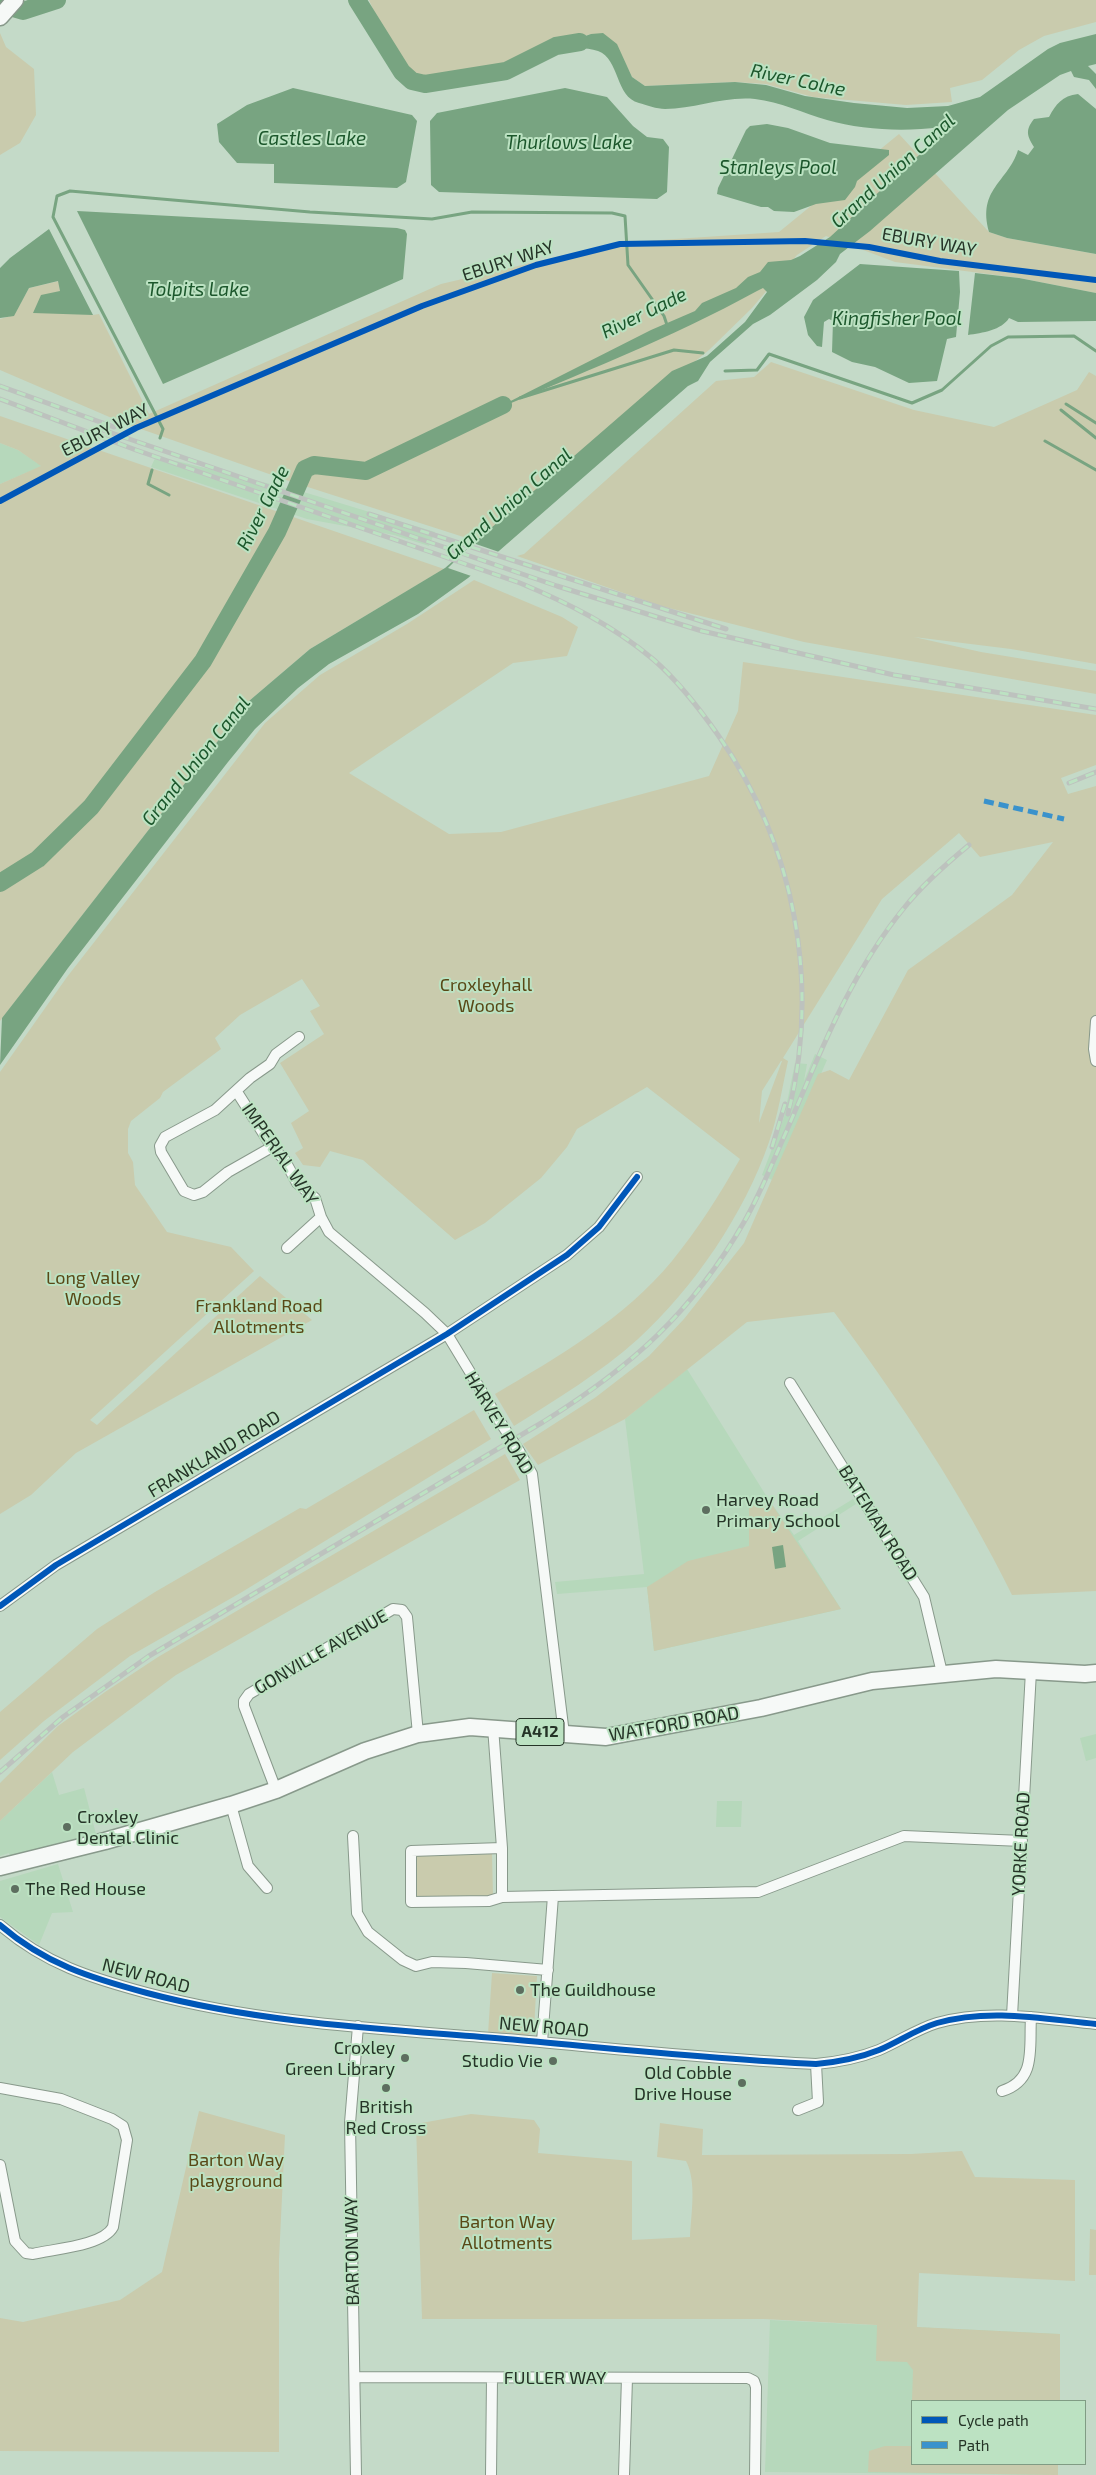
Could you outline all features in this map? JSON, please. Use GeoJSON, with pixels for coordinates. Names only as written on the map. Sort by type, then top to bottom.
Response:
{"type":"FeatureCollection","features":[{"type":"Feature","properties":{"kind":"main road"},"geometry":{"type":"LineString","coordinates":[[0,17],[14,1]]}},
{"type":"Feature","properties":{"kind":"main road","name":"WATFORD ROAD"},"geometry":{"type":"LineString","coordinates":[[0,1867],[105,1841],[231,1805],[276,1790],[365,1751],[418,1734],[470,1727],[493,1727],[596,1737],[621,1735],[761,1708],[872,1681],[996,1669],[1096,1673]]}},
{"type":"Feature","properties":{"kind":"street"},"geometry":{"type":"LineString","coordinates":[[1096,1021],[1094,1049],[1096,1061]]}},
{"type":"Feature","properties":{"kind":"street"},"geometry":{"type":"LineString","coordinates":[[272,1147],[228,1172],[203,1192],[191,1195],[184,1191],[161,1152],[162,1142],[165,1137],[216,1110],[250,1078],[270,1064],[276,1054],[299,1037]]}},
{"type":"Feature","properties":{"kind":"street","name":"IMPERIAL WAY"},"geometry":{"type":"LineString","coordinates":[[237,1092],[272,1147],[284,1159],[297,1182],[314,1198],[321,1217]]}},
{"type":"Feature","properties":{"kind":"street","name":"FRANKLAND ROAD"},"geometry":{"type":"LineString","coordinates":[[0,1606],[56,1565],[447,1334],[567,1255],[599,1227],[637,1177]]}},
{"type":"Feature","properties":{"kind":"street"},"geometry":{"type":"LineString","coordinates":[[287,1248],[321,1217]]}},
{"type":"Feature","properties":{"kind":"street","name":"HARVEY ROAD"},"geometry":{"type":"LineString","coordinates":[[321,1217],[329,1232],[425,1313],[447,1334],[532,1474],[564,1734]]}},
{"type":"Feature","properties":{"kind":"street","name":"BATEMAN ROAD"},"geometry":{"type":"LineString","coordinates":[[790,1382],[924,1597],[942,1673]]}},
{"type":"Feature","properties":{"kind":"street","name":"GONVILLE AVENUE"},"geometry":{"type":"LineString","coordinates":[[276,1790],[244,1706],[244,1701],[249,1694],[393,1609],[402,1610],[407,1617],[418,1734]]}},
{"type":"Feature","properties":{"kind":"street","name":"YORKE ROAD"},"geometry":{"type":"LineString","coordinates":[[1012,2016],[1030,1671]]}},
{"type":"Feature","properties":{"kind":"street"},"geometry":{"type":"LineString","coordinates":[[493,1727],[502,1848],[502,1897]]}},
{"type":"Feature","properties":{"kind":"street"},"geometry":{"type":"LineString","coordinates":[[231,1805],[248,1866],[268,1888]]}},
{"type":"Feature","properties":{"kind":"street"},"geometry":{"type":"LineString","coordinates":[[354,1836],[357,1913],[368,1932],[403,1960],[416,1966],[432,1962],[466,1963],[548,1970]]}},
{"type":"Feature","properties":{"kind":"street"},"geometry":{"type":"LineString","coordinates":[[502,1848],[411,1850],[411,1902],[489,1901],[502,1897],[758,1892],[904,1836],[1022,1841]]}},
{"type":"Feature","properties":{"kind":"street"},"geometry":{"type":"LineString","coordinates":[[542,2042],[553,1896]]}},
{"type":"Feature","properties":{"kind":"street","name":"NEW ROAD"},"geometry":{"type":"LineString","coordinates":[[0,1925],[32,1949],[65,1968],[112,1983],[241,2014],[358,2026],[816,2064],[852,2059],[877,2051],[938,2023],[982,2016],[1012,2016],[1096,2024]]}},
{"type":"Feature","properties":{"kind":"street"},"geometry":{"type":"LineString","coordinates":[[1002,2091],[1011,2088],[1023,2079],[1028,2069],[1031,2018]]}},
{"type":"Feature","properties":{"kind":"street","name":"BARTON WAY"},"geometry":{"type":"LineString","coordinates":[[356,2475],[350,2123],[358,2026]]}},
{"type":"Feature","properties":{"kind":"street"},"geometry":{"type":"LineString","coordinates":[[798,2110],[818,2102],[816,2064]]}},
{"type":"Feature","properties":{"kind":"street"},"geometry":{"type":"LineString","coordinates":[[0,2088],[61,2100],[112,2119],[123,2126],[126,2140],[110,2232],[98,2240],[33,2254],[26,2253],[15,2241],[0,2164]]}},
{"type":"Feature","properties":{"kind":"street","name":"FULLER WAY"},"geometry":{"type":"LineString","coordinates":[[355,2377],[748,2378],[754,2382],[756,2387],[755,2475]]}},
{"type":"Feature","properties":{"kind":"street"},"geometry":{"type":"LineString","coordinates":[[491,2475],[492,2378]]}},
{"type":"Feature","properties":{"kind":"street"},"geometry":{"type":"LineString","coordinates":[[624,2475],[627,2378]]}},
{"type":"Feature","properties":{"kind":"shaded area"},"geometry":{"type":"Polygon","coordinates":[[[0,443],[18,450],[42,466],[0,484],[0,443]]]}},
{"type":"Feature","properties":{"kind":"shaded area"},"geometry":{"type":"Polygon","coordinates":[[[156,456],[307,493],[435,532],[429,546],[394,535],[307,519],[151,467],[156,456]]]}},
{"type":"Feature","properties":{"kind":"shaded area"},"geometry":{"type":"Polygon","coordinates":[[[815,1054],[827,1060],[774,1181],[762,1175],[784,1117],[795,1063],[807,1064],[804,1081],[815,1054]]]}},
{"type":"Feature","properties":{"kind":"shaded area","name":"Harvey Road Primary School"},"geometry":{"type":"Polygon","coordinates":[[[687,1369],[767,1497],[794,1535],[853,1499],[856,1504],[798,1541],[841,1609],[654,1651],[647,1587],[557,1594],[555,1582],[644,1574],[625,1419],[687,1369]]]}},
{"type":"Feature","properties":{"kind":"shaded area"},"geometry":{"type":"Polygon","coordinates":[[[1096,1734],[1096,1758],[1086,1761],[1080,1738],[1096,1734]]]}},
{"type":"Feature","properties":{"kind":"shaded area"},"geometry":{"type":"Polygon","coordinates":[[[52,1772],[59,1795],[84,1788],[96,1834],[10,1856],[9,1853],[0,1856],[0,1821],[52,1772]]]}},
{"type":"Feature","properties":{"kind":"shaded area"},"geometry":{"type":"Polygon","coordinates":[[[717,1801],[742,1801],[741,1827],[716,1827],[717,1801]]]}},
{"type":"Feature","properties":{"kind":"shaded area"},"geometry":{"type":"Polygon","coordinates":[[[58,1864],[73,1912],[52,1913],[39,1945],[0,1917],[0,1881],[58,1864]]]}},
{"type":"Feature","properties":{"kind":"shaded area"},"geometry":{"type":"Polygon","coordinates":[[[770,2320],[1060,2334],[1060,2400],[911,2400],[911,2465],[1058,2465],[1058,2475],[765,2472],[770,2320]]]}},
{"type":"Feature","properties":{"kind":"green space"},"geometry":{"type":"Polygon","coordinates":[[[369,0],[1096,0],[1096,22],[1044,36],[1019,50],[982,80],[950,88],[952,102],[906,105],[813,97],[766,84],[735,82],[645,86],[632,77],[624,61],[591,34],[564,42],[504,68],[441,76],[423,81],[413,78],[389,46],[369,0]]]}},
{"type":"Feature","properties":{"kind":"green space"},"geometry":{"type":"Polygon","coordinates":[[[0,33],[6,47],[34,69],[36,115],[20,143],[0,155],[0,33]]]}},
{"type":"Feature","properties":{"kind":"green space"},"geometry":{"type":"Polygon","coordinates":[[[899,134],[989,232],[1007,238],[1096,254],[1096,293],[1019,278],[895,262],[826,236],[797,255],[752,308],[709,350],[476,541],[289,481],[121,422],[0,370],[0,319],[14,315],[29,288],[59,281],[60,291],[93,315],[99,314],[149,414],[441,284],[616,243],[779,232],[899,134]]]}},
{"type":"Feature","properties":{"kind":"green space"},"geometry":{"type":"Polygon","coordinates":[[[771,362],[914,410],[994,427],[1077,390],[1089,372],[1096,376],[1096,664],[1011,649],[914,637],[981,652],[1096,671],[1096,694],[804,642],[661,606],[517,556],[524,554],[716,381],[754,377],[771,362]]]}},
{"type":"Feature","properties":{"kind":"green space"},"geometry":{"type":"Polygon","coordinates":[[[0,416],[444,569],[310,649],[249,701],[0,1021],[0,484],[41,466],[18,450],[0,443],[0,416]]]}},
{"type":"Feature","properties":{"kind":"green space","name":"Croxleyhall Woods"},"geometry":{"type":"Polygon","coordinates":[[[474,580],[562,617],[578,627],[567,656],[513,663],[349,773],[449,834],[501,832],[709,776],[738,711],[743,662],[1096,715],[1096,765],[1061,778],[1068,794],[1096,786],[1096,1591],[1012,1595],[952,1485],[883,1380],[834,1312],[747,1322],[625,1419],[538,1465],[523,1444],[596,1397],[649,1356],[684,1319],[744,1243],[818,1074],[830,1070],[849,1080],[908,970],[1012,895],[1053,842],[980,857],[959,833],[882,899],[783,1058],[788,1061],[780,1102],[759,1169],[732,1222],[697,1273],[658,1319],[624,1351],[578,1385],[514,1426],[495,1394],[543,1366],[590,1335],[633,1301],[653,1282],[691,1236],[717,1198],[740,1159],[647,1087],[577,1129],[567,1147],[541,1178],[485,1223],[455,1240],[363,1160],[330,1151],[320,1167],[303,1165],[295,1153],[303,1148],[291,1123],[309,1111],[280,1063],[324,1034],[310,1011],[320,1006],[302,979],[240,1015],[215,1038],[221,1049],[163,1092],[160,1098],[131,1121],[128,1129],[128,1153],[133,1162],[135,1185],[167,1232],[231,1247],[254,1271],[90,1420],[97,1425],[260,1276],[312,1320],[76,1453],[31,1495],[0,1514],[0,1072],[67,977],[265,723],[320,675],[407,624],[474,580]],[[782,1061],[762,1091],[759,1123],[782,1061]]]}},
{"type":"Feature","properties":{"kind":"green space"},"geometry":{"type":"Polygon","coordinates":[[[474,1410],[491,1439],[242,1592],[130,1656],[44,1721],[0,1760],[0,1712],[97,1629],[155,1592],[300,1508],[306,1509],[474,1410]]]}},
{"type":"Feature","properties":{"kind":"green space"},"geometry":{"type":"Polygon","coordinates":[[[505,1454],[520,1480],[176,1675],[73,1752],[0,1821],[0,1783],[58,1726],[158,1657],[505,1454]]]}},
{"type":"Feature","properties":{"kind":"green space"},"geometry":{"type":"Polygon","coordinates":[[[767,1497],[841,1609],[654,1651],[647,1587],[688,1561],[749,1546],[749,1508],[767,1497]]]}},
{"type":"Feature","properties":{"kind":"green space"},"geometry":{"type":"Polygon","coordinates":[[[492,1854],[493,1896],[416,1898],[415,1856],[492,1854]]]}},
{"type":"Feature","properties":{"kind":"green space"},"geometry":{"type":"Polygon","coordinates":[[[492,1973],[537,1976],[534,2029],[526,2037],[488,2034],[492,1973]]]}},
{"type":"Feature","properties":{"kind":"green space","name":"Barton Way playground"},"geometry":{"type":"Polygon","coordinates":[[[199,2111],[285,2135],[279,2259],[279,2452],[0,2451],[0,2318],[23,2322],[120,2300],[162,2272],[199,2111]]]}},
{"type":"Feature","properties":{"kind":"green space","name":"Barton Way Allotments"},"geometry":{"type":"Polygon","coordinates":[[[471,2114],[534,2120],[540,2129],[538,2153],[632,2161],[632,2240],[690,2237],[692,2188],[689,2169],[686,2161],[657,2157],[660,2123],[703,2129],[702,2155],[911,2154],[962,2151],[975,2177],[1075,2180],[1075,2281],[919,2273],[917,2327],[1060,2334],[1060,2400],[912,2400],[913,2370],[907,2362],[876,2361],[877,2325],[764,2319],[422,2319],[416,2124],[471,2114]]]}},
{"type":"Feature","properties":{"kind":"green space"},"geometry":{"type":"Polygon","coordinates":[[[1090,2229],[1096,2230],[1096,2275],[1089,2275],[1090,2229]]]}},
{"type":"Feature","properties":{"kind":"green space"},"geometry":{"type":"Polygon","coordinates":[[[885,2446],[911,2446],[911,2465],[1058,2465],[1058,2475],[868,2472],[869,2451],[885,2446]]]}},
{"type":"Feature","properties":{"kind":"water"},"geometry":{"type":"Polygon","coordinates":[[[603,33],[617,44],[632,77],[645,86],[735,82],[766,85],[805,96],[907,108],[948,106],[980,97],[1048,49],[1060,43],[1096,34],[1096,64],[1088,66],[1096,74],[1096,89],[1089,80],[1074,77],[1071,71],[1060,75],[1008,110],[870,231],[840,254],[836,262],[817,280],[770,315],[753,324],[710,362],[698,381],[688,386],[468,578],[418,614],[329,664],[298,688],[255,729],[228,762],[68,968],[0,1065],[2,1018],[249,701],[310,649],[445,568],[672,371],[707,356],[745,322],[767,292],[763,288],[657,341],[483,415],[651,330],[695,311],[702,303],[736,288],[748,277],[760,272],[768,262],[791,260],[800,256],[830,237],[944,132],[940,127],[898,130],[854,126],[755,99],[732,99],[687,107],[662,109],[648,106],[631,99],[621,86],[614,69],[605,55],[598,51],[583,48],[557,46],[591,34],[603,33]]]}},
{"type":"Feature","properties":{"kind":"water","name":"Castles Lake"},"geometry":{"type":"Polygon","coordinates":[[[293,88],[412,115],[417,121],[406,182],[397,188],[274,183],[274,164],[237,163],[219,142],[217,124],[247,105],[293,88]]]}},
{"type":"Feature","properties":{"kind":"water","name":"Thurlows Lake"},"geometry":{"type":"Polygon","coordinates":[[[565,88],[607,97],[633,126],[647,137],[663,139],[669,147],[667,192],[657,199],[439,192],[431,185],[430,121],[437,113],[565,88]]]}},
{"type":"Feature","properties":{"kind":"water"},"geometry":{"type":"Polygon","coordinates":[[[1078,94],[1096,109],[1096,254],[1007,238],[989,232],[986,217],[990,196],[1008,170],[1018,150],[1028,155],[1034,147],[1028,133],[1029,126],[1034,119],[1049,117],[1060,101],[1078,94]]]}},
{"type":"Feature","properties":{"kind":"water","name":"Stanleys Pool"},"geometry":{"type":"Polygon","coordinates":[[[767,124],[788,128],[830,143],[889,150],[889,155],[857,181],[855,187],[845,200],[816,204],[794,212],[774,211],[768,207],[761,207],[717,194],[718,188],[746,130],[750,126],[767,124]]]}},
{"type":"Feature","properties":{"kind":"water","name":"Tolpits Lake"},"geometry":{"type":"Polygon","coordinates":[[[77,211],[397,228],[405,230],[407,234],[403,279],[163,384],[77,211]]]}},
{"type":"Feature","properties":{"kind":"water"},"geometry":{"type":"Polygon","coordinates":[[[49,229],[93,315],[33,313],[41,295],[60,291],[58,281],[29,288],[14,316],[0,318],[0,268],[10,258],[49,229]]]}},
{"type":"Feature","properties":{"kind":"water","name":"Kingfisher Pool"},"geometry":{"type":"Polygon","coordinates":[[[860,264],[959,271],[960,292],[956,337],[947,339],[937,381],[909,383],[875,367],[852,362],[832,352],[833,321],[829,319],[824,322],[822,347],[817,346],[808,335],[804,317],[813,300],[860,264]]]}},
{"type":"Feature","properties":{"kind":"water"},"geometry":{"type":"Polygon","coordinates":[[[975,273],[1019,278],[1096,293],[1096,321],[1018,322],[1009,318],[997,328],[968,335],[975,273]]]}},
{"type":"Feature","properties":{"kind":"water"},"geometry":{"type":"Polygon","coordinates":[[[783,1545],[786,1567],[775,1569],[772,1547],[783,1545]]]}},
{"type":"Feature","properties":{"kind":"pier"},"geometry":{"type":"Polygon","coordinates":[[[473,543],[502,553],[474,577],[448,568],[473,543]]]}},
{"type":"Feature","properties":{"kind":"waterway","name":"River Colne"},"geometry":{"type":"LineString","coordinates":[[0,4],[23,11],[57,0]]}},
{"type":"Feature","properties":{"kind":"waterway","name":"River Colne"},"geometry":{"type":"LineString","coordinates":[[357,0],[402,72],[412,81],[425,84],[506,71],[556,46],[580,42]]}},
{"type":"Feature","properties":{"kind":"waterway"},"geometry":{"type":"LineString","coordinates":[[160,438],[163,429],[53,217],[57,196],[70,191],[310,212],[432,219],[472,212],[612,213],[625,216],[628,265],[664,316],[667,325]]}},
{"type":"Feature","properties":{"kind":"waterway"},"geometry":{"type":"LineString","coordinates":[[725,371],[757,370],[769,354],[912,403],[942,390],[991,346],[1008,337],[1074,336],[1096,351]]}},
{"type":"Feature","properties":{"kind":"waterway"},"geometry":{"type":"LineString","coordinates":[[520,398],[674,350],[703,353]]}},
{"type":"Feature","properties":{"kind":"waterway"},"geometry":{"type":"LineString","coordinates":[[1066,404],[1096,423]]}},
{"type":"Feature","properties":{"kind":"waterway","name":"River Gade"},"geometry":{"type":"LineString","coordinates":[[0,883],[38,859],[91,807],[203,661],[277,532],[305,469],[314,465],[366,471],[503,405]]}},
{"type":"Feature","properties":{"kind":"waterway"},"geometry":{"type":"LineString","coordinates":[[1061,410],[1096,438]]}},
{"type":"Feature","properties":{"kind":"waterway"},"geometry":{"type":"LineString","coordinates":[[1045,441],[1096,470]]}},
{"type":"Feature","properties":{"kind":"waterway"},"geometry":{"type":"LineString","coordinates":[[152,470],[148,484],[169,495]]}},
{"type":"Feature","properties":{"kind":"railway"},"geometry":{"type":"LineString","coordinates":[[0,386],[114,427]]}},
{"type":"Feature","properties":{"kind":"railway"},"geometry":{"type":"LineString","coordinates":[[0,399],[136,450],[520,583],[590,616],[623,636],[654,660],[680,686],[718,735],[744,778],[766,822],[783,869],[794,917],[801,966],[802,1015],[798,1065],[788,1114]]}},
{"type":"Feature","properties":{"kind":"railway"},"geometry":{"type":"LineString","coordinates":[[103,430],[557,586],[702,631],[894,675],[1096,709]]}},
{"type":"Feature","properties":{"kind":"railway"},"geometry":{"type":"LineString","coordinates":[[369,514],[726,629]]}},
{"type":"Feature","properties":{"kind":"railway"},"geometry":{"type":"LineString","coordinates":[[1069,783],[1096,772]]}},
{"type":"Feature","properties":{"kind":"railway"},"geometry":{"type":"LineString","coordinates":[[0,1772],[63,1717],[149,1656],[543,1422],[632,1359],[657,1336],[703,1284],[744,1222],[767,1177],[838,1015],[852,987],[885,933],[911,899],[969,845]]}},
{"type":"Feature","properties":{"kind":"railway"},"geometry":{"type":"LineString","coordinates":[[772,1147],[785,1104]]}},
{"type":"Feature","properties":{"kind":"marked path"},"geometry":{"type":"LineString","coordinates":[[984,801],[1064,819]]}},
{"type":"Feature","properties":{"kind":"cycle path","name":"EBURY WAY"},"geometry":{"type":"LineString","coordinates":[[0,501],[136,428],[422,306],[536,265],[620,244],[805,241],[869,247],[940,261],[1096,280]]}},
{"type":"Feature","properties":{"kind":"cycle path"},"geometry":{"type":"LineString","coordinates":[[0,1606],[56,1565],[447,1334],[567,1255],[599,1227],[637,1177]]}},
{"type":"Feature","properties":{"kind":"cycle path"},"geometry":{"type":"LineString","coordinates":[[0,1925],[17,1939],[52,1960],[88,1975],[126,1987],[236,2012],[325,2024],[699,2056],[816,2064],[871,2053],[937,2023],[976,2016],[1017,2016],[1096,2024]]}},
{"type":"Feature","properties":{"kind":"place","name":"Harvey Road Primary School"},"geometry":{"type":"Point","coordinates":[706,1510]}},
{"type":"Feature","properties":{"kind":"place","name":"Croxley Dental Clinic"},"geometry":{"type":"Point","coordinates":[67,1827]}},
{"type":"Feature","properties":{"kind":"place","name":"The Red House"},"geometry":{"type":"Point","coordinates":[15,1889]}},
{"type":"Feature","properties":{"kind":"place","name":"The Guildhouse"},"geometry":{"type":"Point","coordinates":[520,1990]}},
{"type":"Feature","properties":{"kind":"place","name":"Croxley Green Library"},"geometry":{"type":"Point","coordinates":[405,2058]}},
{"type":"Feature","properties":{"kind":"place","name":"Studio Vie"},"geometry":{"type":"Point","coordinates":[553,2061]}},
{"type":"Feature","properties":{"kind":"place","name":"Old Cobble Drive House"},"geometry":{"type":"Point","coordinates":[742,2083]}},
{"type":"Feature","properties":{"kind":"place","name":"British Red Cross"},"geometry":{"type":"Point","coordinates":[386,2088]}},
{"type":"Feature","properties":{"kind":"water label","name":"Grand Union Canal"},"geometry":{"type":"Point","coordinates":[893,171]}},
{"type":"Feature","properties":{"kind":"water label","name":"Grand Union Canal"},"geometry":{"type":"Point","coordinates":[509,504]}},
{"type":"Feature","properties":{"kind":"water label","name":"Grand Union Canal"},"geometry":{"type":"Point","coordinates":[196,761]}},
{"type":"Feature","properties":{"kind":"park label","name":"Long Valley Woods"},"geometry":{"type":"Point","coordinates":[93,1288]}},
{"type":"Feature","properties":{"kind":"park label","name":"Frankland Road Allotments"},"geometry":{"type":"Point","coordinates":[259,1316]}}]}
